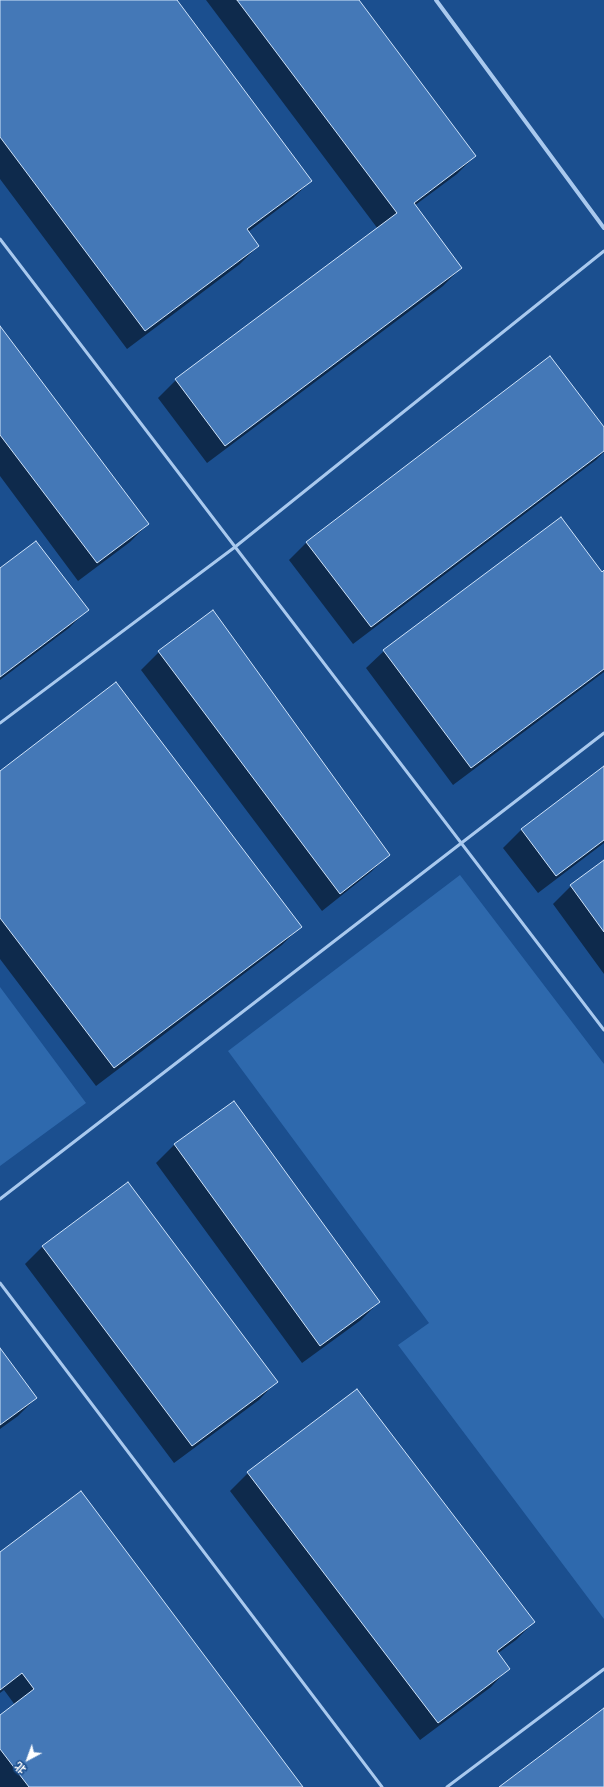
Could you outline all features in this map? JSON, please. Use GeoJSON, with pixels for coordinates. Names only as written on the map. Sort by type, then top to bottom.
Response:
{"type":"FeatureCollection","features":[{"type":"Feature","properties":{"kind":"street"},"geometry":{"type":"LineString","coordinates":[[436,0],[604,228]]}},
{"type":"Feature","properties":{"kind":"lane"},"geometry":{"type":"LineString","coordinates":[[0,239],[604,1030]]}},
{"type":"Feature","properties":{"kind":"lane"},"geometry":{"type":"LineString","coordinates":[[0,723],[235,547],[604,251]]}},
{"type":"Feature","properties":{"kind":"lane"},"geometry":{"type":"LineString","coordinates":[[0,1199],[604,733]]}},
{"type":"Feature","properties":{"kind":"lane"},"geometry":{"type":"LineString","coordinates":[[0,1283],[382,1787]]}},
{"type":"Feature","properties":{"kind":"lane"},"geometry":{"type":"LineString","coordinates":[[447,1787],[604,1669]]}},
{"type":"Feature","properties":{"kind":"shaded area"},"geometry":{"type":"Polygon","coordinates":[[[460,875],[604,1064],[604,1619],[398,1345],[429,1323],[228,1051],[460,875]]]}},
{"type":"Feature","properties":{"kind":"shaded area"},"geometry":{"type":"Polygon","coordinates":[[[0,987],[86,1103],[0,1166],[0,987]]]}},
{"type":"Feature","properties":{"kind":"building"},"geometry":{"type":"Polygon","coordinates":[[[0,0],[177,0],[312,181],[247,229],[259,246],[145,331],[0,137],[0,0]]]}},
{"type":"Feature","properties":{"kind":"building"},"geometry":{"type":"Polygon","coordinates":[[[237,0],[359,0],[476,156],[414,203],[462,268],[225,446],[175,379],[397,213],[237,0]]]}},
{"type":"Feature","properties":{"kind":"building"},"geometry":{"type":"Polygon","coordinates":[[[0,326],[149,524],[97,563],[0,435],[0,326]]]}},
{"type":"Feature","properties":{"kind":"building"},"geometry":{"type":"Polygon","coordinates":[[[550,356],[604,427],[604,451],[371,627],[306,542],[550,356]]]}},
{"type":"Feature","properties":{"kind":"building"},"geometry":{"type":"Polygon","coordinates":[[[561,517],[602,572],[604,570],[604,669],[471,768],[383,650],[561,517]]]}},
{"type":"Feature","properties":{"kind":"building"},"geometry":{"type":"Polygon","coordinates":[[[36,541],[89,610],[0,677],[0,568],[36,541]]]}},
{"type":"Feature","properties":{"kind":"building"},"geometry":{"type":"Polygon","coordinates":[[[213,610],[390,855],[340,894],[158,651],[213,610]]]}},
{"type":"Feature","properties":{"kind":"building"},"geometry":{"type":"Polygon","coordinates":[[[116,682],[302,927],[114,1068],[0,918],[0,771],[116,682]]]}},
{"type":"Feature","properties":{"kind":"building"},"geometry":{"type":"Polygon","coordinates":[[[604,766],[604,840],[556,876],[521,829],[604,766]]]}},
{"type":"Feature","properties":{"kind":"building"},"geometry":{"type":"Polygon","coordinates":[[[604,860],[604,932],[570,885],[604,860]]]}},
{"type":"Feature","properties":{"kind":"building"},"geometry":{"type":"Polygon","coordinates":[[[234,1101],[380,1302],[320,1346],[174,1144],[234,1101]]]}},
{"type":"Feature","properties":{"kind":"building"},"geometry":{"type":"Polygon","coordinates":[[[128,1182],[278,1382],[192,1446],[42,1246],[128,1182]]]}},
{"type":"Feature","properties":{"kind":"building"},"geometry":{"type":"Polygon","coordinates":[[[0,1348],[37,1398],[0,1425],[0,1348]]]}},
{"type":"Feature","properties":{"kind":"building"},"geometry":{"type":"Polygon","coordinates":[[[357,1389],[535,1622],[497,1651],[510,1669],[438,1723],[247,1472],[357,1389]]]}},
{"type":"Feature","properties":{"kind":"building"},"geometry":{"type":"Polygon","coordinates":[[[81,1491],[303,1787],[29,1787],[0,1749],[0,1715],[34,1689],[22,1673],[0,1690],[0,1552],[81,1491]]]}},
{"type":"Feature","properties":{"kind":"building"},"geometry":{"type":"Polygon","coordinates":[[[604,1708],[604,1787],[499,1787],[604,1708]]]}}]}
